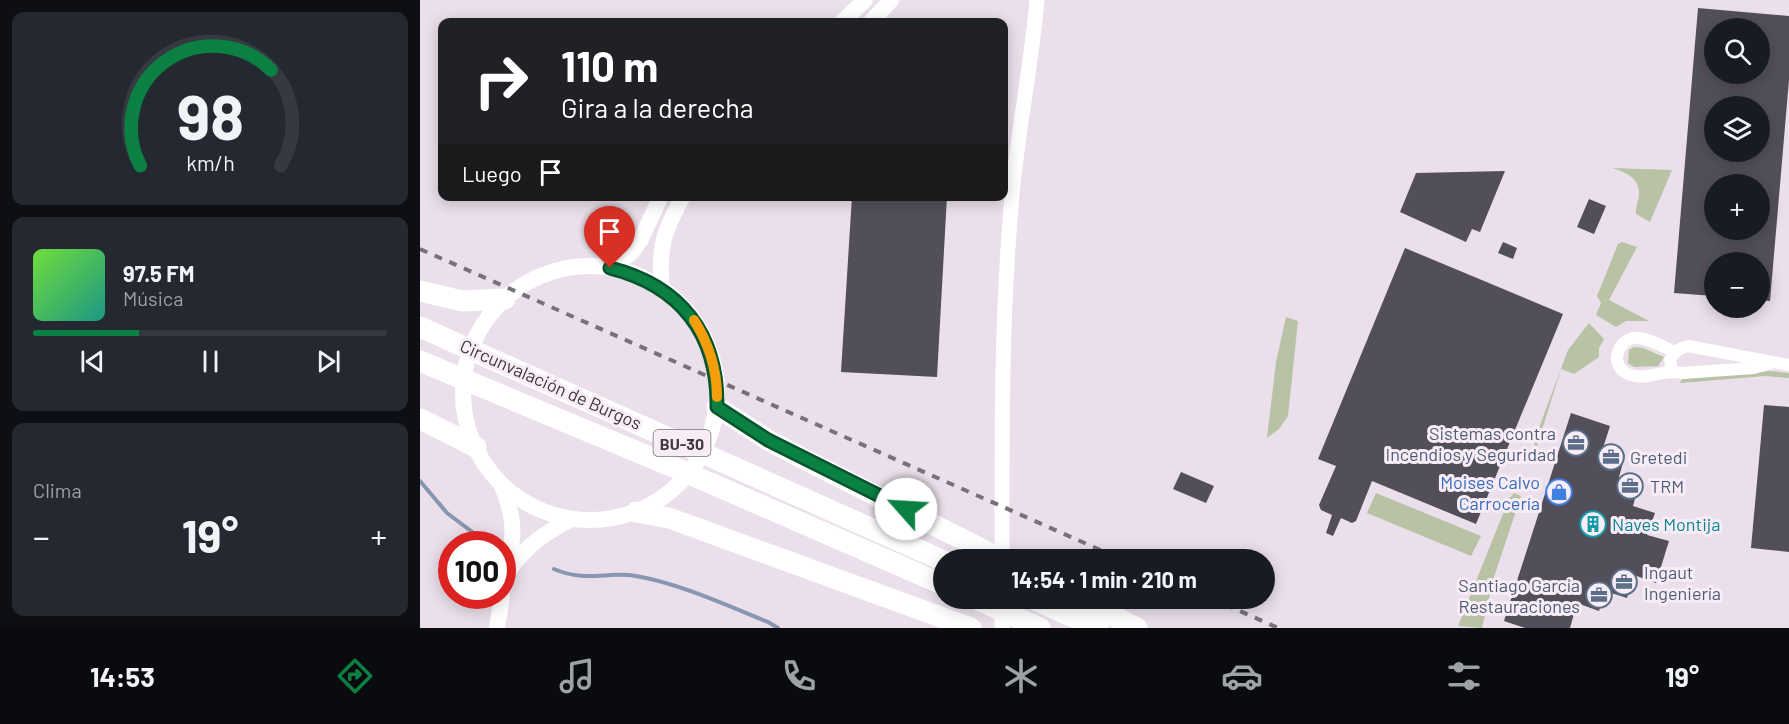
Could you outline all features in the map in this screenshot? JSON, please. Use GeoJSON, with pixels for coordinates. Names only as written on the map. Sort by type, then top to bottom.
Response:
{"type":"FeatureCollection","features":[{"type":"Feature","properties":{"kind":"highway"},"geometry":{"type":"LineString","coordinates":[[420,291],[462,302],[505,299]]}},
{"type":"Feature","properties":{"kind":"highway","name":"Circunvalación de Burgos"},"geometry":{"type":"LineString","coordinates":[[420,327],[933,556]]}},
{"type":"Feature","properties":{"kind":"highway","name":"Circunvalación de Burgos"},"geometry":{"type":"LineString","coordinates":[[420,361],[678,469],[933,580]]}},
{"type":"Feature","properties":{"kind":"highway"},"geometry":{"type":"LineString","coordinates":[[717,401],[768,440],[980,549]]}},
{"type":"Feature","properties":{"kind":"highway"},"geometry":{"type":"LineString","coordinates":[[420,419],[476,447]]}},
{"type":"Feature","properties":{"kind":"highway"},"geometry":{"type":"LineString","coordinates":[[636,512],[669,518],[971,628]]}},
{"type":"Feature","properties":{"kind":"highway"},"geometry":{"type":"LineString","coordinates":[[998,609],[1040,628]]}},
{"type":"Feature","properties":{"kind":"highway"},"geometry":{"type":"LineString","coordinates":[[1055,609],[1098,628]]}},
{"type":"Feature","properties":{"kind":"highway"},"geometry":{"type":"LineString","coordinates":[[1100,609],[1137,628]]}},
{"type":"Feature","properties":{"kind":"main road"},"geometry":{"type":"LineString","coordinates":[[846,18],[864,0]]}},
{"type":"Feature","properties":{"kind":"main road"},"geometry":{"type":"LineString","coordinates":[[875,18],[891,0]]}},
{"type":"Feature","properties":{"kind":"main road"},"geometry":{"type":"LineString","coordinates":[[610,268],[631,253],[641,240],[659,201]]}},
{"type":"Feature","properties":{"kind":"main road"},"geometry":{"type":"LineString","coordinates":[[662,290],[659,260],[664,235],[681,201]]}},
{"type":"Feature","properties":{"kind":"main road"},"geometry":{"type":"LineString","coordinates":[[588,266],[610,268],[635,274],[662,290],[692,317],[705,337],[712,356],[717,401],[711,434],[695,465],[672,491],[636,512],[594,520],[572,519],[534,507],[501,483],[487,466],[476,447],[467,422],[464,395],[466,364],[484,323],[505,299],[537,278],[567,268],[588,266]]}},
{"type":"Feature","properties":{"kind":"main road"},"geometry":{"type":"LineString","coordinates":[[501,483],[510,507],[514,531]]}},
{"type":"Feature","properties":{"kind":"main road"},"geometry":{"type":"LineString","coordinates":[[516,563],[522,553],[542,535],[572,519]]}},
{"type":"Feature","properties":{"kind":"main road"},"geometry":{"type":"LineString","coordinates":[[496,628],[500,609]]}},
{"type":"Feature","properties":{"kind":"street"},"geometry":{"type":"LineString","coordinates":[[1002,549],[1004,295],[1011,205],[1033,47],[1037,0]]}},
{"type":"Feature","properties":{"kind":"street"},"geometry":{"type":"LineString","coordinates":[[1674,352],[1640,338],[1622,344],[1617,352],[1620,368],[1634,376],[1672,370],[1682,373],[1754,368],[1771,363]]}},
{"type":"Feature","properties":{"kind":"street"},"geometry":{"type":"LineString","coordinates":[[1672,370],[1670,360],[1674,352],[1683,347],[1698,347],[1789,365]]}},
{"type":"Feature","properties":{"kind":"street"},"geometry":{"type":"LineString","coordinates":[[1002,609],[1002,628]]}},
{"type":"Feature","properties":{"kind":"green space"},"geometry":{"type":"Polygon","coordinates":[[[1612,168],[1672,170],[1650,222],[1636,214],[1639,194],[1637,184],[1627,174],[1612,168]]]}},
{"type":"Feature","properties":{"kind":"green space"},"geometry":{"type":"Polygon","coordinates":[[[1622,242],[1637,247],[1609,300],[1649,321],[1626,321],[1616,327],[1596,315],[1601,303],[1597,296],[1618,244],[1622,242]]]}},
{"type":"Feature","properties":{"kind":"green space"},"geometry":{"type":"Polygon","coordinates":[[[1286,317],[1298,321],[1288,416],[1279,429],[1267,438],[1276,362],[1286,317]]]}},
{"type":"Feature","properties":{"kind":"green space"},"geometry":{"type":"Polygon","coordinates":[[[1589,323],[1604,339],[1599,348],[1599,357],[1574,374],[1561,369],[1536,449],[1534,441],[1568,350],[1589,323]]]}},
{"type":"Feature","properties":{"kind":"green space"},"geometry":{"type":"Polygon","coordinates":[[[1634,347],[1643,348],[1664,357],[1658,366],[1634,367],[1628,363],[1629,350],[1634,347]]]}},
{"type":"Feature","properties":{"kind":"green space"},"geometry":{"type":"Polygon","coordinates":[[[1769,371],[1789,373],[1789,378],[1765,376],[1680,383],[1682,379],[1769,371]]]}},
{"type":"Feature","properties":{"kind":"green space"},"geometry":{"type":"Polygon","coordinates":[[[1376,493],[1481,536],[1471,556],[1367,513],[1376,493]]]}},
{"type":"Feature","properties":{"kind":"green space"},"geometry":{"type":"Polygon","coordinates":[[[1514,493],[1521,496],[1494,577],[1482,628],[1458,626],[1509,499],[1514,493]]]}},
{"type":"Feature","properties":{"kind":"building"},"geometry":{"type":"Polygon","coordinates":[[[1698,8],[1789,16],[1789,80],[1770,301],[1770,252],[1704,252],[1704,295],[1674,293],[1698,8]]]}},
{"type":"Feature","properties":{"kind":"building"},"geometry":{"type":"Polygon","coordinates":[[[1505,171],[1480,232],[1472,229],[1466,242],[1400,212],[1416,173],[1505,171]]]}},
{"type":"Feature","properties":{"kind":"building"},"geometry":{"type":"Polygon","coordinates":[[[1589,199],[1606,206],[1594,234],[1577,227],[1589,199]]]}},
{"type":"Feature","properties":{"kind":"building"},"geometry":{"type":"Polygon","coordinates":[[[852,201],[947,201],[937,377],[841,372],[852,201]]]}},
{"type":"Feature","properties":{"kind":"building"},"geometry":{"type":"Polygon","coordinates":[[[1503,242],[1517,248],[1513,259],[1498,253],[1503,242]]]}},
{"type":"Feature","properties":{"kind":"building"},"geometry":{"type":"Polygon","coordinates":[[[1405,248],[1563,314],[1476,524],[1372,481],[1356,521],[1352,523],[1341,518],[1333,536],[1326,533],[1332,515],[1321,510],[1319,505],[1336,466],[1318,459],[1405,248]]]}},
{"type":"Feature","properties":{"kind":"building"},"geometry":{"type":"Polygon","coordinates":[[[1764,405],[1789,407],[1789,552],[1751,548],[1764,405]]]}},
{"type":"Feature","properties":{"kind":"building","name":"Naves Montija"},"geometry":{"type":"Polygon","coordinates":[[[1571,413],[1610,426],[1603,448],[1625,455],[1619,477],[1639,484],[1633,506],[1655,513],[1647,535],[1669,541],[1656,583],[1634,575],[1627,598],[1605,591],[1599,611],[1577,603],[1570,628],[1525,628],[1504,621],[1571,413]]]}},
{"type":"Feature","properties":{"kind":"building"},"geometry":{"type":"Polygon","coordinates":[[[1181,472],[1214,486],[1206,503],[1173,489],[1181,472]]]}},
{"type":"Feature","properties":{"kind":"waterway"},"geometry":{"type":"LineString","coordinates":[[420,481],[447,513],[471,531]]}},
{"type":"Feature","properties":{"kind":"waterway"},"geometry":{"type":"LineString","coordinates":[[554,569],[586,576],[636,576],[670,584],[778,628]]}},
{"type":"Feature","properties":{"kind":"railway"},"geometry":{"type":"LineString","coordinates":[[420,249],[1098,549]]}},
{"type":"Feature","properties":{"kind":"railway"},"geometry":{"type":"LineString","coordinates":[[1236,609],[1278,628]]}},
{"type":"Feature","properties":{"kind":"slow traffic"},"geometry":{"type":"LineString","coordinates":[[694,320],[705,337],[713,360],[717,397]]}},
{"type":"Feature","properties":{"kind":"place","name":"Sistemas contra Incendios y Seguridad"},"geometry":{"type":"Point","coordinates":[1576,443]}},
{"type":"Feature","properties":{"kind":"place","name":"Gretedi"},"geometry":{"type":"Point","coordinates":[1611,457]}},
{"type":"Feature","properties":{"kind":"place","name":"TRM"},"geometry":{"type":"Point","coordinates":[1630,486]}},
{"type":"Feature","properties":{"kind":"place","name":"Moises Calvo Carrocería"},"geometry":{"type":"Point","coordinates":[1559,492]}},
{"type":"Feature","properties":{"kind":"place","name":"Naves Montija"},"geometry":{"type":"Point","coordinates":[1593,524]}},
{"type":"Feature","properties":{"kind":"place","name":"Ingaut Ingeniería"},"geometry":{"type":"Point","coordinates":[1624,582]}},
{"type":"Feature","properties":{"kind":"place","name":"Santiago García Restauraciones"},"geometry":{"type":"Point","coordinates":[1599,595]}},
{"type":"Feature","properties":{"kind":"route"},"geometry":{"type":"LineString","coordinates":[[610,268],[635,274],[662,290],[692,317],[705,337],[713,360],[717,383],[717,407],[768,440],[906,509]]}}]}
